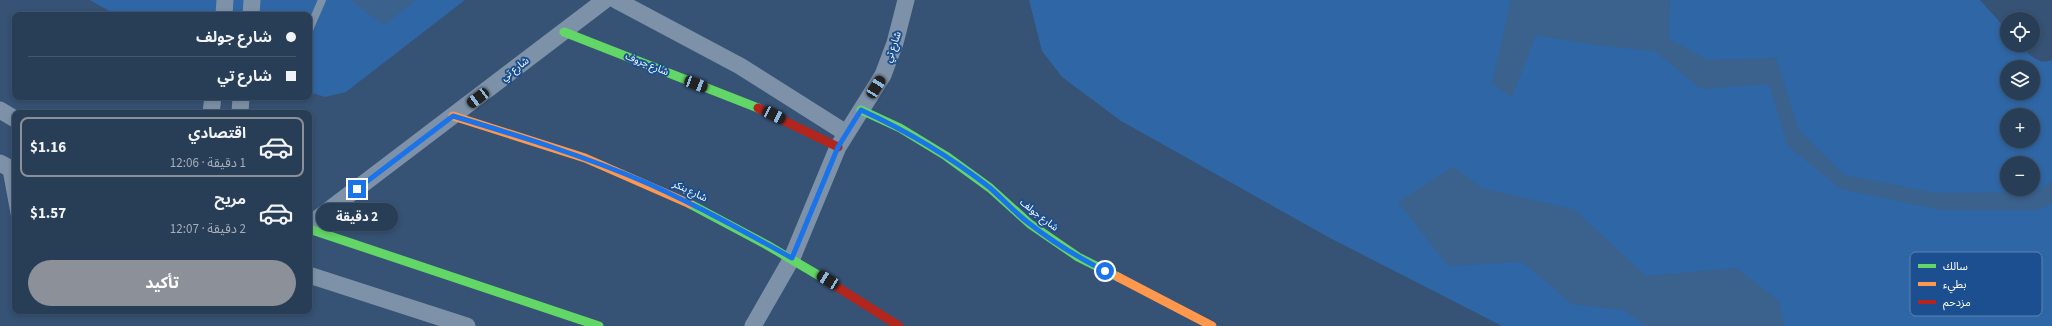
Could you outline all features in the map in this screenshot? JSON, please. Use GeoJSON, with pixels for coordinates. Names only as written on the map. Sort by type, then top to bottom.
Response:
{"type":"FeatureCollection","features":[{"type":"Feature","properties":{"kind":"street"},"geometry":{"type":"LineString","coordinates":[[224,12],[225,0]]}},
{"type":"Feature","properties":{"kind":"street"},"geometry":{"type":"LineString","coordinates":[[250,12],[252,0]]}},
{"type":"Feature","properties":{"kind":"street","name":"شارع تي"},"geometry":{"type":"LineString","coordinates":[[312,223],[605,0]]}},
{"type":"Feature","properties":{"kind":"street"},"geometry":{"type":"LineString","coordinates":[[616,0],[740,66],[842,140]]}},
{"type":"Feature","properties":{"kind":"street","name":"شارع تي"},"geometry":{"type":"LineString","coordinates":[[753,326],[792,258],[842,140],[883,75],[895,43],[906,0]]}},
{"type":"Feature","properties":{"kind":"street","name":"شارع جروف"},"geometry":{"type":"LineString","coordinates":[[564,32],[735,98],[774,115],[842,140]]}},
{"type":"Feature","properties":{"kind":"street"},"geometry":{"type":"LineString","coordinates":[[211,110],[213,100]]}},
{"type":"Feature","properties":{"kind":"street"},"geometry":{"type":"LineString","coordinates":[[240,110],[241,100]]}},
{"type":"Feature","properties":{"kind":"street"},"geometry":{"type":"LineString","coordinates":[[0,110],[12,117]]}},
{"type":"Feature","properties":{"kind":"street","name":"شارع جولف"},"geometry":{"type":"LineString","coordinates":[[861,110],[900,128],[946,156],[990,188],[1030,224],[1078,257],[1212,326]]}},
{"type":"Feature","properties":{"kind":"street","name":"شارع بنكر"},"geometry":{"type":"LineString","coordinates":[[453,116],[578,156],[648,184],[710,213],[792,258],[899,326]]}},
{"type":"Feature","properties":{"kind":"street"},"geometry":{"type":"LineString","coordinates":[[312,230],[599,326]]}},
{"type":"Feature","properties":{"kind":"street"},"geometry":{"type":"LineString","coordinates":[[312,276],[467,326]]}},
{"type":"Feature","properties":{"kind":"lane"},"geometry":{"type":"LineString","coordinates":[[312,23],[322,0]]}},
{"type":"Feature","properties":{"kind":"lane"},"geometry":{"type":"LineString","coordinates":[[7,167],[12,198]]}},
{"type":"Feature","properties":{"kind":"shaded area"},"geometry":{"type":"Polygon","coordinates":[[[90,0],[465,0],[346,92],[325,97],[312,93],[312,12],[111,12],[90,0]]]}},
{"type":"Feature","properties":{"kind":"shaded area"},"geometry":{"type":"Polygon","coordinates":[[[350,0],[416,0],[384,25],[350,0]]]}},
{"type":"Feature","properties":{"kind":"shaded area"},"geometry":{"type":"Polygon","coordinates":[[[1029,0],[1980,0],[2000,22],[2000,52],[2027,52],[2038,60],[2000,60],[2000,100],[2040,100],[2040,60],[2052,60],[2052,326],[1502,326],[1328,237],[1121,121],[1062,77],[1042,51],[1029,0]]]}},
{"type":"Feature","properties":{"kind":"shaded area"},"geometry":{"type":"Polygon","coordinates":[[[1511,0],[1670,0],[1669,39],[1708,60],[1776,58],[1799,131],[1844,175],[1936,193],[2000,192],[2000,196],[2040,196],[2040,189],[2052,182],[2052,204],[2037,210],[1941,210],[1841,189],[1788,146],[1769,84],[1701,89],[1655,51],[1595,45],[1536,35],[1512,97],[1492,84],[1511,0]]]}},
{"type":"Feature","properties":{"kind":"shaded area"},"geometry":{"type":"Polygon","coordinates":[[[1453,167],[1483,188],[1575,210],[1646,276],[1736,268],[1779,301],[1784,326],[1646,326],[1623,310],[1572,304],[1522,262],[1448,266],[1398,202],[1453,167]]]}},
{"type":"Feature","properties":{"kind":"traffic: fast"},"geometry":{"type":"LineString","coordinates":[[564,32],[758,108]]}},
{"type":"Feature","properties":{"kind":"traffic: fast"},"geometry":{"type":"LineString","coordinates":[[861,110],[900,128],[946,156],[990,188],[1030,224],[1078,257],[1118,277]]}},
{"type":"Feature","properties":{"kind":"traffic: fast"},"geometry":{"type":"LineString","coordinates":[[690,204],[767,245],[823,278]]}},
{"type":"Feature","properties":{"kind":"traffic: fast"},"geometry":{"type":"LineString","coordinates":[[312,230],[599,326]]}},
{"type":"Feature","properties":{"kind":"traffic: slow"},"geometry":{"type":"LineString","coordinates":[[453,116],[585,158],[690,204]]}},
{"type":"Feature","properties":{"kind":"traffic: slow"},"geometry":{"type":"LineString","coordinates":[[1118,277],[1212,326]]}},
{"type":"Feature","properties":{"kind":"traffic: jam"},"geometry":{"type":"LineString","coordinates":[[758,108],[838,147]]}},
{"type":"Feature","properties":{"kind":"traffic: jam"},"geometry":{"type":"LineString","coordinates":[[823,278],[899,326]]}},
{"type":"Feature","properties":{"kind":"route"},"geometry":{"type":"LineString","coordinates":[[357,189],[453,116],[520,136],[585,158],[648,184],[710,213],[792,258],[838,147],[861,110],[900,128],[946,156],[990,188],[1030,224],[1078,257],[1105,271]]}}]}
